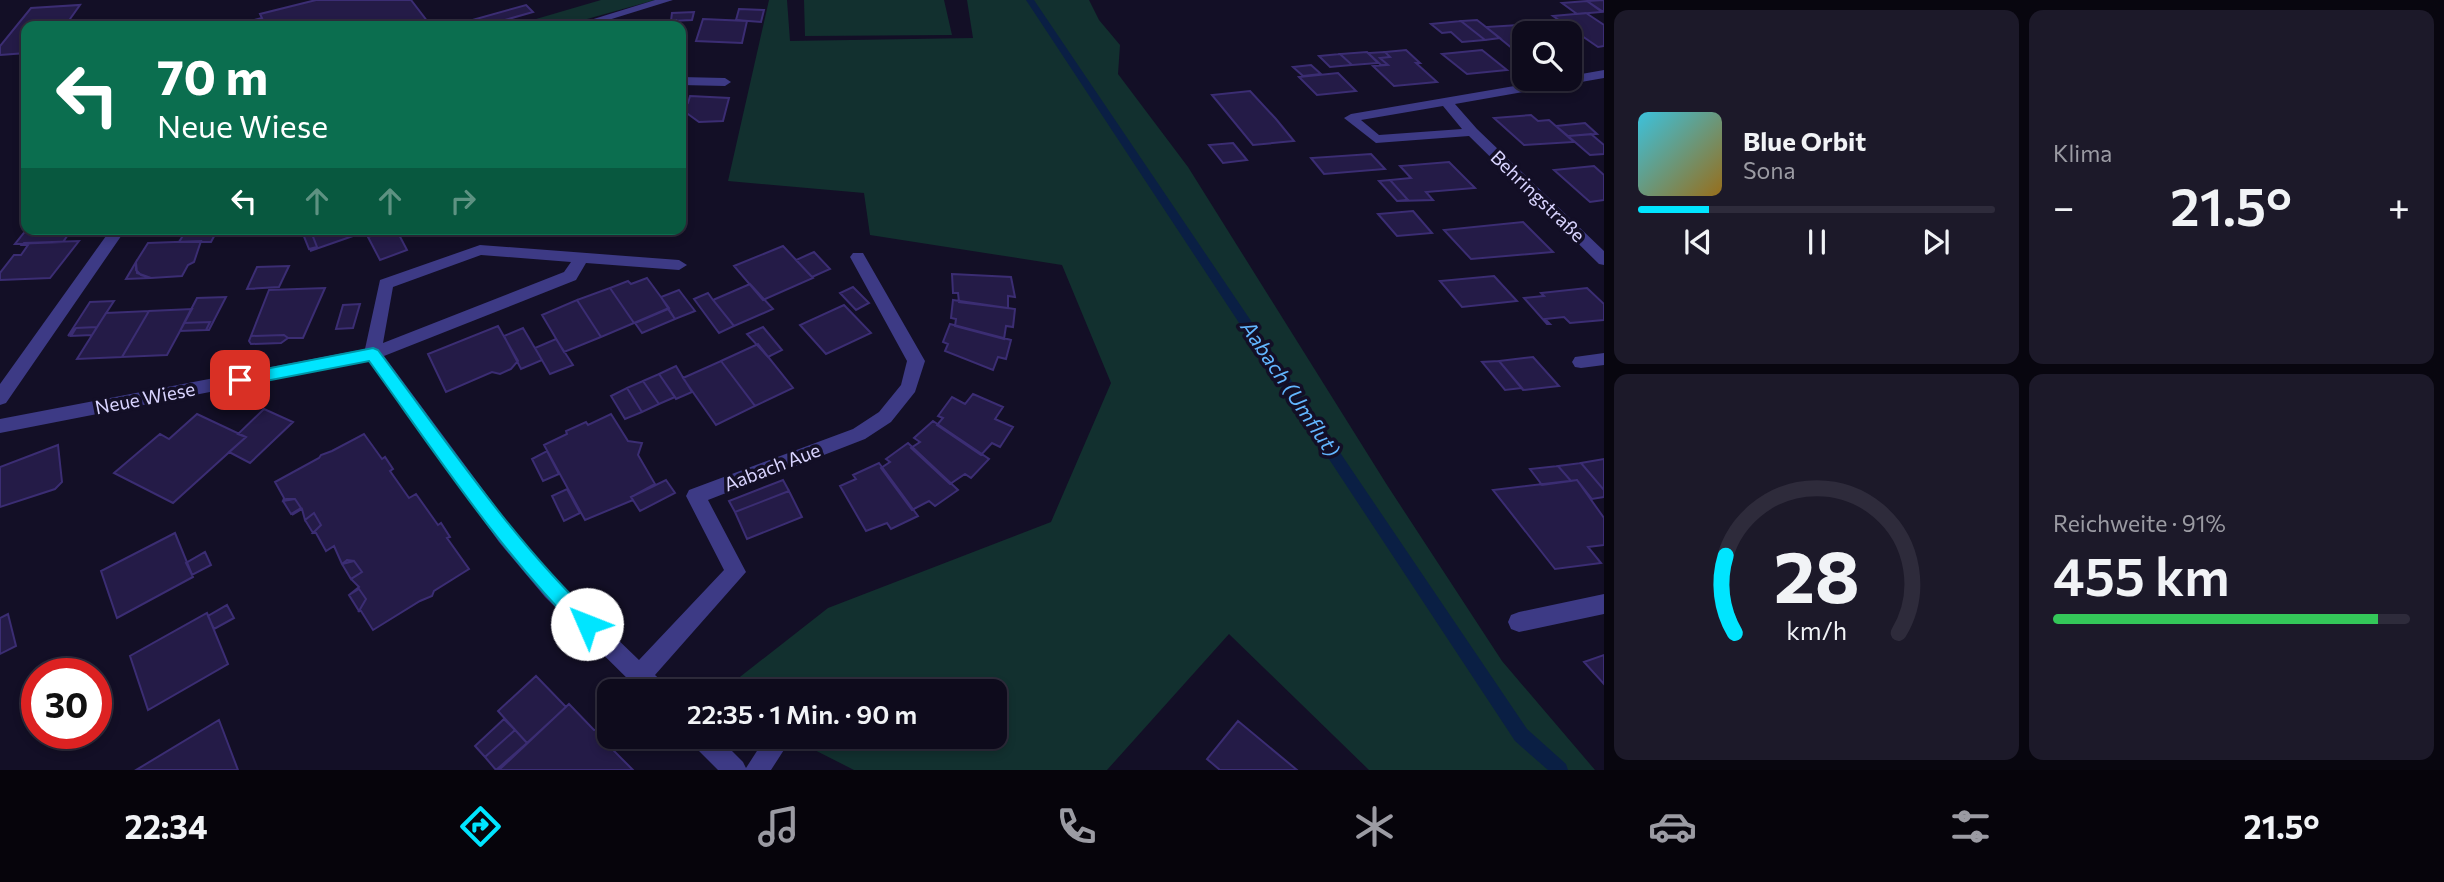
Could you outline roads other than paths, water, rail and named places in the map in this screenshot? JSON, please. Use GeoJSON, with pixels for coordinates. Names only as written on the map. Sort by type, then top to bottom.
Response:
{"type":"FeatureCollection","features":[{"type":"Feature","properties":{"kind":"street"},"geometry":{"type":"LineString","coordinates":[[594,21],[667,0]]}},
{"type":"Feature","properties":{"kind":"street"},"geometry":{"type":"LineString","coordinates":[[1472,132],[1376,139],[1351,117],[1604,74]]}},
{"type":"Feature","properties":{"kind":"street"},"geometry":{"type":"LineString","coordinates":[[686,81],[725,82]]}},
{"type":"Feature","properties":{"kind":"street","name":"Behringstraße"},"geometry":{"type":"LineString","coordinates":[[1446,102],[1472,132],[1604,260]]}},
{"type":"Feature","properties":{"kind":"street"},"geometry":{"type":"LineString","coordinates":[[0,398],[115,235]]}},
{"type":"Feature","properties":{"kind":"street"},"geometry":{"type":"LineString","coordinates":[[644,679],[552,590],[506,536],[373,354],[386,284],[481,250],[679,265]]}},
{"type":"Feature","properties":{"kind":"street","name":"Aabach Aue"},"geometry":{"type":"LineString","coordinates":[[640,675],[736,572],[696,496],[859,434],[885,417],[909,387],[916,361],[858,257]]}},
{"type":"Feature","properties":{"kind":"street","name":"Neue Wiese"},"geometry":{"type":"LineString","coordinates":[[0,426],[373,354],[570,276],[582,258]]}},
{"type":"Feature","properties":{"kind":"street"},"geometry":{"type":"LineString","coordinates":[[1581,362],[1604,359]]}},
{"type":"Feature","properties":{"kind":"street"},"geometry":{"type":"LineString","coordinates":[[1519,622],[1604,604]]}},
{"type":"Feature","properties":{"kind":"street"},"geometry":{"type":"LineString","coordinates":[[713,749],[735,770]]}},
{"type":"Feature","properties":{"kind":"street"},"geometry":{"type":"LineString","coordinates":[[757,770],[772,749]]}},
{"type":"Feature","properties":{"kind":"waterway","name":"Aabach (Umflut)"},"geometry":{"type":"LineString","coordinates":[[1030,0],[1521,735],[1560,770]]}}]}
